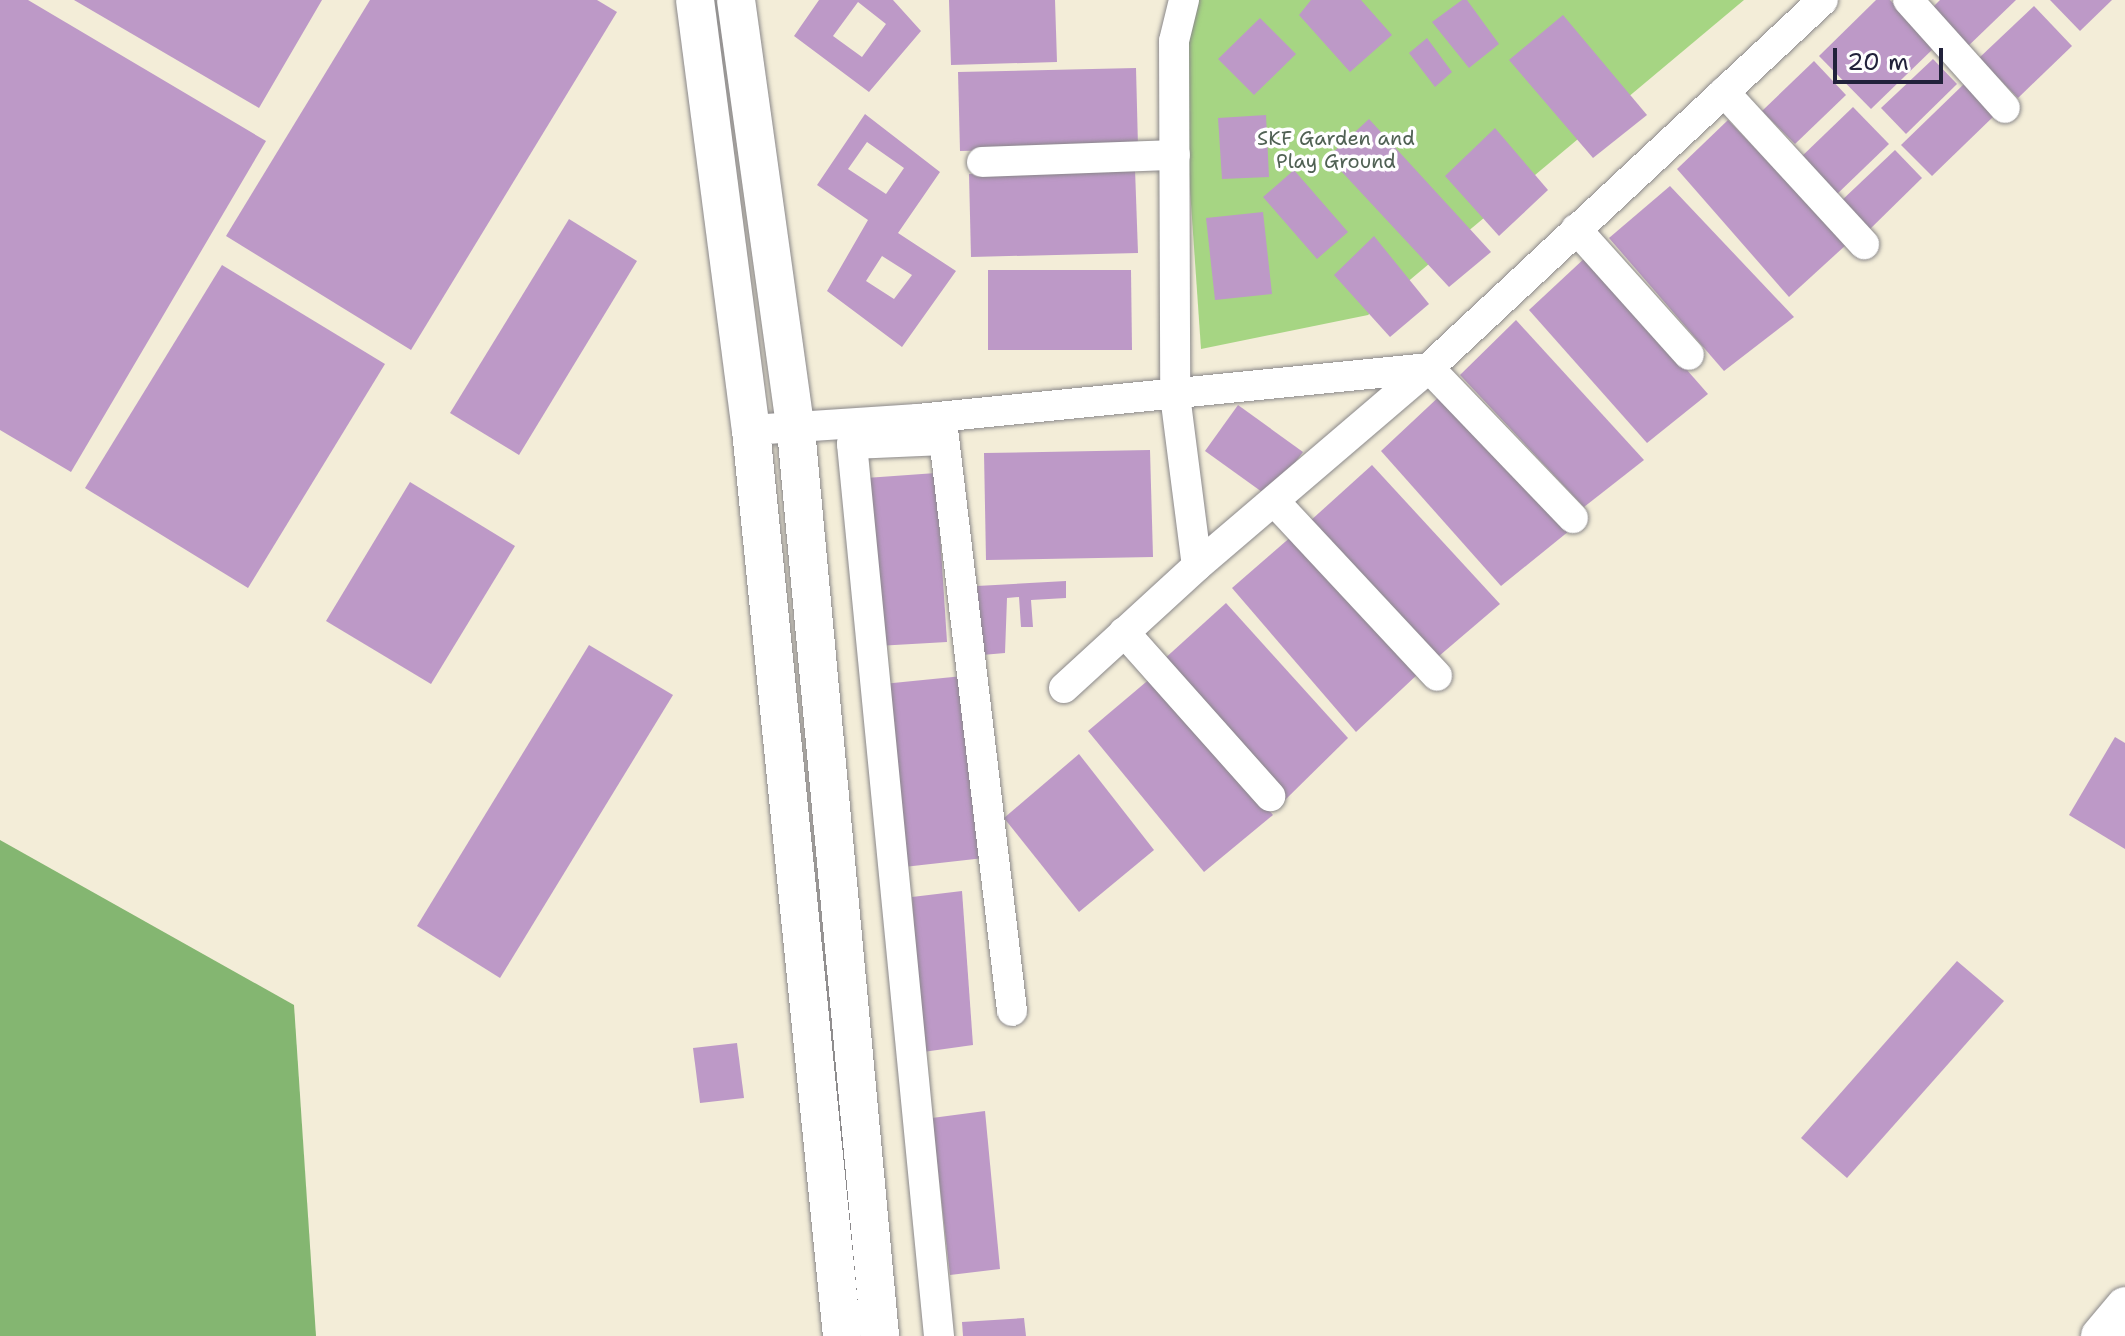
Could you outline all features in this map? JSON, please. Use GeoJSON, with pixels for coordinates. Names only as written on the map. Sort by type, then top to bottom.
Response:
{"type":"FeatureCollection","features":[{"type":"Feature","properties":{"kind":"street"},"geometry":{"type":"LineString","coordinates":[[695,0],[751,430],[842,1336]]}},
{"type":"Feature","properties":{"kind":"street"},"geometry":{"type":"LineString","coordinates":[[736,0],[796,430],[880,1336]]}},
{"type":"Feature","properties":{"kind":"street"},"geometry":{"type":"LineString","coordinates":[[1184,0],[1174,41],[1175,395],[1197,566]]}},
{"type":"Feature","properties":{"kind":"street"},"geometry":{"type":"LineString","coordinates":[[1064,688],[1197,566],[1429,368],[1823,0]]}},
{"type":"Feature","properties":{"kind":"street"},"geometry":{"type":"LineString","coordinates":[[1908,0],[2005,108]]}},
{"type":"Feature","properties":{"kind":"street"},"geometry":{"type":"LineString","coordinates":[[1724,92],[1864,244]]}},
{"type":"Feature","properties":{"kind":"street"},"geometry":{"type":"LineString","coordinates":[[982,162],[1175,155]]}},
{"type":"Feature","properties":{"kind":"street"},"geometry":{"type":"LineString","coordinates":[[1576,229],[1689,355]]}},
{"type":"Feature","properties":{"kind":"street"},"geometry":{"type":"LineString","coordinates":[[939,1336],[852,444],[931,429],[1175,395],[1429,368]]}},
{"type":"Feature","properties":{"kind":"street"},"geometry":{"type":"LineString","coordinates":[[1429,368],[1573,518]]}},
{"type":"Feature","properties":{"kind":"street"},"geometry":{"type":"LineString","coordinates":[[751,430],[931,429]]}},
{"type":"Feature","properties":{"kind":"street"},"geometry":{"type":"LineString","coordinates":[[931,429],[1012,1011]]}},
{"type":"Feature","properties":{"kind":"street"},"geometry":{"type":"LineString","coordinates":[[1274,501],[1437,676]]}},
{"type":"Feature","properties":{"kind":"street"},"geometry":{"type":"LineString","coordinates":[[1124,632],[1270,796]]}},
{"type":"Feature","properties":{"kind":"street"},"geometry":{"type":"LineString","coordinates":[[2100,1336],[2125,1306]]}},
{"type":"Feature","properties":{"kind":"green space","name":"SKF Garden and Play Ground"},"geometry":{"type":"Polygon","coordinates":[[[1177,0],[1744,0],[1368,315],[1201,349],[1177,0]]]}},
{"type":"Feature","properties":{"kind":"green space"},"geometry":{"type":"Polygon","coordinates":[[[0,840],[294,1005],[316,1336],[0,1336],[0,840]]]}},
{"type":"Feature","properties":{"kind":"building"},"geometry":{"type":"Polygon","coordinates":[[[0,0],[28,0],[266,141],[71,472],[0,430],[0,0]]]}},
{"type":"Feature","properties":{"kind":"building"},"geometry":{"type":"Polygon","coordinates":[[[74,0],[322,0],[259,108],[74,0]]]}},
{"type":"Feature","properties":{"kind":"building"},"geometry":{"type":"Polygon","coordinates":[[[370,0],[597,0],[617,12],[411,350],[226,236],[370,0]]]}},
{"type":"Feature","properties":{"kind":"building"},"geometry":{"type":"Polygon","coordinates":[[[819,0],[893,0],[921,31],[869,92],[794,36],[819,0]],[[858,2],[833,36],[862,57],[886,24],[858,2]]]}},
{"type":"Feature","properties":{"kind":"building"},"geometry":{"type":"Polygon","coordinates":[[[949,0],[1055,0],[1057,62],[951,65],[949,0]]]}},
{"type":"Feature","properties":{"kind":"building"},"geometry":{"type":"Polygon","coordinates":[[[1311,0],[1361,0],[1392,35],[1350,72],[1299,15],[1311,0]]]}},
{"type":"Feature","properties":{"kind":"building"},"geometry":{"type":"Polygon","coordinates":[[[1462,0],[1467,0],[1499,44],[1469,68],[1432,22],[1462,0]]]}},
{"type":"Feature","properties":{"kind":"building"},"geometry":{"type":"Polygon","coordinates":[[[1876,0],[1890,0],[1936,46],[1871,109],[1819,56],[1876,0]]]}},
{"type":"Feature","properties":{"kind":"building"},"geometry":{"type":"Polygon","coordinates":[[[1940,0],[2016,0],[1963,51],[1927,13],[1940,0]]]}},
{"type":"Feature","properties":{"kind":"building"},"geometry":{"type":"Polygon","coordinates":[[[2050,0],[2112,0],[2080,31],[2050,0]]]}},
{"type":"Feature","properties":{"kind":"building"},"geometry":{"type":"Polygon","coordinates":[[[2034,6],[2072,46],[2018,98],[1979,58],[2034,6]]]}},
{"type":"Feature","properties":{"kind":"building"},"geometry":{"type":"Polygon","coordinates":[[[1563,15],[1647,115],[1593,158],[1509,60],[1563,15]]]}},
{"type":"Feature","properties":{"kind":"building"},"geometry":{"type":"Polygon","coordinates":[[[1260,18],[1296,54],[1254,95],[1218,59],[1260,18]]]}},
{"type":"Feature","properties":{"kind":"building"},"geometry":{"type":"Polygon","coordinates":[[[1427,38],[1452,72],[1435,87],[1409,53],[1427,38]]]}},
{"type":"Feature","properties":{"kind":"building"},"geometry":{"type":"Polygon","coordinates":[[[1933,59],[1957,84],[1906,134],[1881,108],[1933,59]]]}},
{"type":"Feature","properties":{"kind":"building"},"geometry":{"type":"Polygon","coordinates":[[[1814,61],[1846,95],[1795,144],[1762,111],[1814,61]]]}},
{"type":"Feature","properties":{"kind":"building"},"geometry":{"type":"Polygon","coordinates":[[[1136,68],[1138,147],[960,151],[958,72],[1136,68]]]}},
{"type":"Feature","properties":{"kind":"building"},"geometry":{"type":"Polygon","coordinates":[[[1965,83],[1995,115],[1932,176],[1901,145],[1965,83]]]}},
{"type":"Feature","properties":{"kind":"building"},"geometry":{"type":"Polygon","coordinates":[[[1853,107],[1889,144],[1835,196],[1799,159],[1853,107]]]}},
{"type":"Feature","properties":{"kind":"building"},"geometry":{"type":"Polygon","coordinates":[[[865,114],[940,172],[898,233],[956,271],[902,347],[827,291],[868,220],[817,185],[865,114]],[[867,142],[848,169],[886,194],[904,168],[867,142]],[[882,256],[866,281],[894,299],[912,275],[882,256]]]}},
{"type":"Feature","properties":{"kind":"building"},"geometry":{"type":"Polygon","coordinates":[[[1266,115],[1269,177],[1222,179],[1218,118],[1266,115]]]}},
{"type":"Feature","properties":{"kind":"building"},"geometry":{"type":"Polygon","coordinates":[[[1369,119],[1491,252],[1449,287],[1328,157],[1369,119]]]}},
{"type":"Feature","properties":{"kind":"building"},"geometry":{"type":"Polygon","coordinates":[[[1728,120],[1847,244],[1789,297],[1677,169],[1728,120]]]}},
{"type":"Feature","properties":{"kind":"building"},"geometry":{"type":"Polygon","coordinates":[[[1495,128],[1548,190],[1499,236],[1445,176],[1495,128]]]}},
{"type":"Feature","properties":{"kind":"building"},"geometry":{"type":"Polygon","coordinates":[[[1895,150],[1922,178],[1868,231],[1840,202],[1895,150]]]}},
{"type":"Feature","properties":{"kind":"building"},"geometry":{"type":"Polygon","coordinates":[[[1135,169],[1138,253],[971,257],[969,174],[1135,169]]]}},
{"type":"Feature","properties":{"kind":"building"},"geometry":{"type":"Polygon","coordinates":[[[1294,170],[1348,232],[1317,259],[1263,197],[1294,170]]]}},
{"type":"Feature","properties":{"kind":"building"},"geometry":{"type":"Polygon","coordinates":[[[1670,186],[1794,317],[1724,371],[1609,238],[1670,186]]]}},
{"type":"Feature","properties":{"kind":"building"},"geometry":{"type":"Polygon","coordinates":[[[1263,212],[1272,294],[1215,300],[1206,218],[1263,212]]]}},
{"type":"Feature","properties":{"kind":"building"},"geometry":{"type":"Polygon","coordinates":[[[569,219],[637,261],[519,455],[450,413],[569,219]]]}},
{"type":"Feature","properties":{"kind":"building"},"geometry":{"type":"Polygon","coordinates":[[[1374,236],[1429,304],[1390,337],[1334,275],[1374,236]]]}},
{"type":"Feature","properties":{"kind":"building"},"geometry":{"type":"Polygon","coordinates":[[[1587,256],[1708,394],[1647,443],[1529,310],[1587,256]]]}},
{"type":"Feature","properties":{"kind":"building"},"geometry":{"type":"Polygon","coordinates":[[[222,265],[385,364],[248,588],[85,488],[222,265]]]}},
{"type":"Feature","properties":{"kind":"building"},"geometry":{"type":"Polygon","coordinates":[[[988,270],[1131,270],[1132,350],[988,350],[988,270]]]}},
{"type":"Feature","properties":{"kind":"building"},"geometry":{"type":"Polygon","coordinates":[[[1516,320],[1644,460],[1584,507],[1460,375],[1516,320]]]}},
{"type":"Feature","properties":{"kind":"building"},"geometry":{"type":"Polygon","coordinates":[[[1444,392],[1569,531],[1501,586],[1381,451],[1444,392]]]}},
{"type":"Feature","properties":{"kind":"building"},"geometry":{"type":"Polygon","coordinates":[[[1238,405],[1303,452],[1269,497],[1205,451],[1238,405]]]}},
{"type":"Feature","properties":{"kind":"building"},"geometry":{"type":"Polygon","coordinates":[[[1150,450],[1153,557],[986,560],[984,453],[1150,450]]]}},
{"type":"Feature","properties":{"kind":"building"},"geometry":{"type":"Polygon","coordinates":[[[1372,465],[1500,604],[1432,662],[1309,522],[1372,465]]]}},
{"type":"Feature","properties":{"kind":"building"},"geometry":{"type":"Polygon","coordinates":[[[936,473],[947,642],[877,646],[866,478],[936,473]]]}},
{"type":"Feature","properties":{"kind":"building"},"geometry":{"type":"Polygon","coordinates":[[[410,482],[515,546],[431,684],[326,621],[410,482]]]}},
{"type":"Feature","properties":{"kind":"building"},"geometry":{"type":"Polygon","coordinates":[[[1293,535],[1419,673],[1356,732],[1232,588],[1293,535]]]}},
{"type":"Feature","properties":{"kind":"building"},"geometry":{"type":"Polygon","coordinates":[[[1066,581],[1066,598],[1031,600],[1033,627],[1021,627],[1019,597],[1007,598],[1005,653],[982,655],[977,586],[1066,581]]]}},
{"type":"Feature","properties":{"kind":"building"},"geometry":{"type":"Polygon","coordinates":[[[1226,603],[1348,738],[1285,800],[1162,661],[1226,603]]]}},
{"type":"Feature","properties":{"kind":"building"},"geometry":{"type":"Polygon","coordinates":[[[589,645],[673,695],[500,978],[417,926],[589,645]]]}},
{"type":"Feature","properties":{"kind":"building"},"geometry":{"type":"Polygon","coordinates":[[[963,676],[984,858],[904,867],[883,684],[963,676]]]}},
{"type":"Feature","properties":{"kind":"building"},"geometry":{"type":"Polygon","coordinates":[[[1152,677],[1273,815],[1204,872],[1088,731],[1152,677]]]}},
{"type":"Feature","properties":{"kind":"building"},"geometry":{"type":"Polygon","coordinates":[[[2115,737],[2125,743],[2125,849],[2069,815],[2115,737]]]}},
{"type":"Feature","properties":{"kind":"building"},"geometry":{"type":"Polygon","coordinates":[[[1079,754],[1154,850],[1079,912],[1004,818],[1079,754]]]}},
{"type":"Feature","properties":{"kind":"building"},"geometry":{"type":"Polygon","coordinates":[[[962,891],[973,1045],[923,1052],[912,897],[962,891]]]}},
{"type":"Feature","properties":{"kind":"building"},"geometry":{"type":"Polygon","coordinates":[[[1957,961],[2004,1001],[1847,1178],[1801,1138],[1957,961]]]}},
{"type":"Feature","properties":{"kind":"building"},"geometry":{"type":"Polygon","coordinates":[[[737,1043],[744,1098],[700,1103],[693,1048],[737,1043]]]}},
{"type":"Feature","properties":{"kind":"building"},"geometry":{"type":"Polygon","coordinates":[[[985,1111],[1000,1269],[950,1275],[932,1118],[985,1111]]]}},
{"type":"Feature","properties":{"kind":"building"},"geometry":{"type":"Polygon","coordinates":[[[1024,1318],[1026,1336],[963,1336],[962,1322],[1024,1318]]]}}]}
